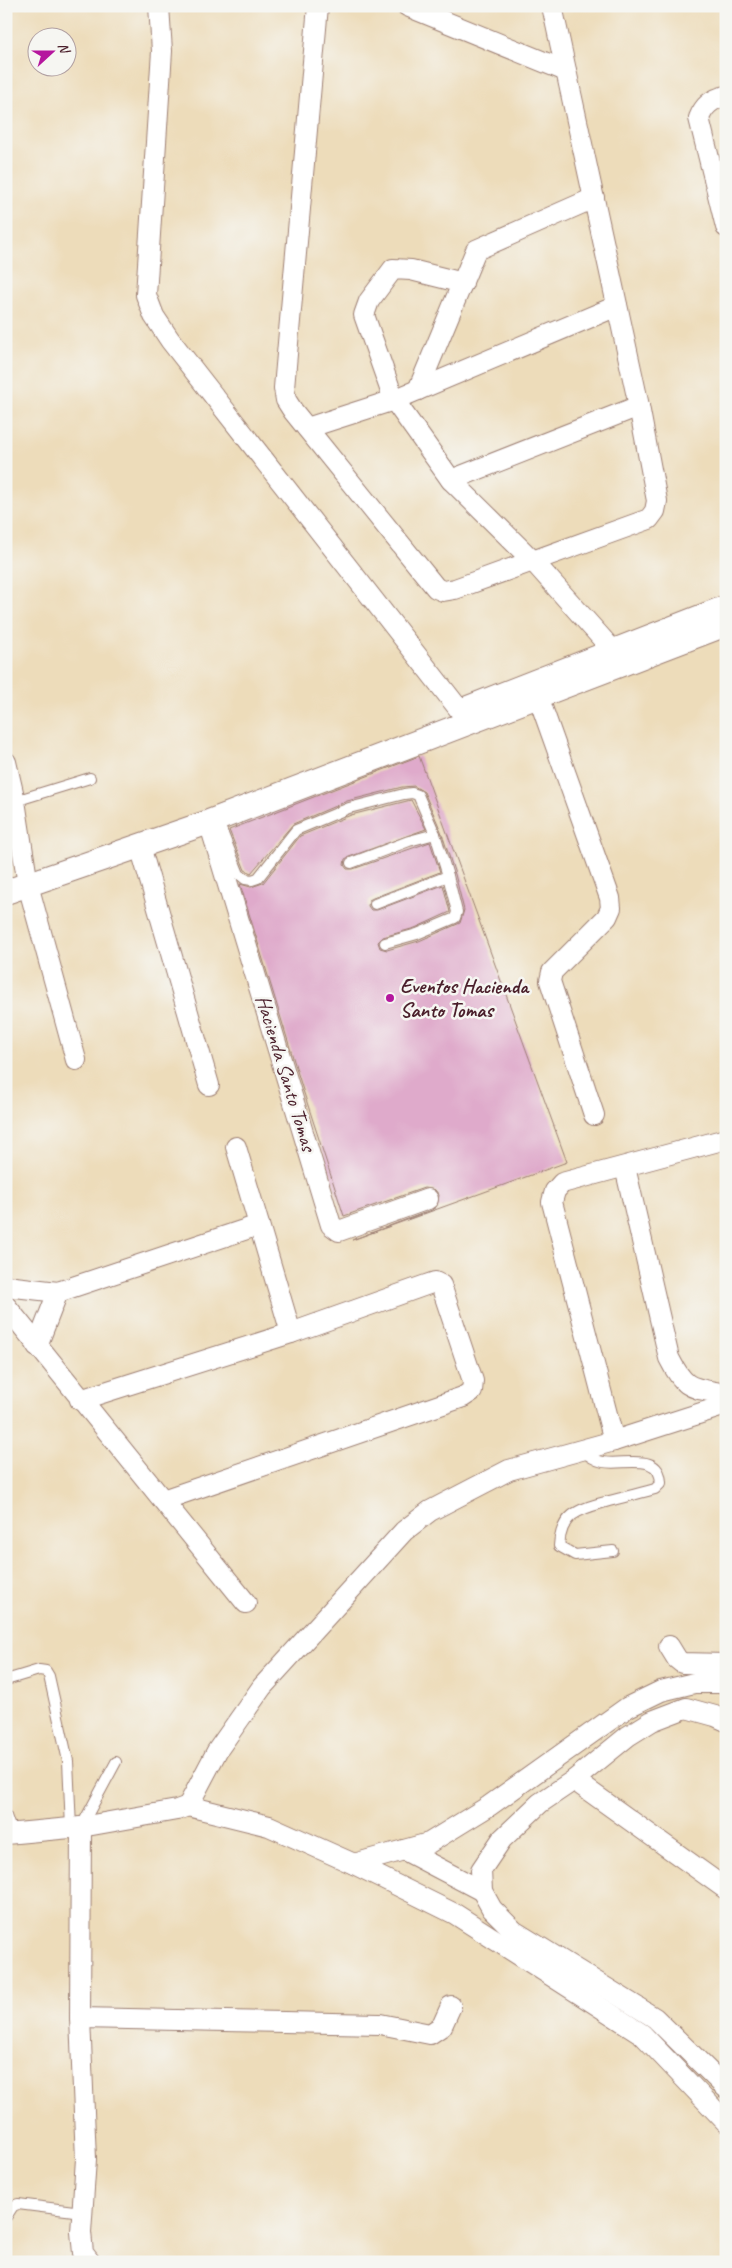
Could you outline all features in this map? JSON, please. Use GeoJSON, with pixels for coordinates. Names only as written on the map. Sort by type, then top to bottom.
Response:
{"type":"FeatureCollection","features":[{"type":"Feature","properties":{"kind":"street"},"geometry":{"type":"LineString","coordinates":[[159,6],[162,50],[147,302],[170,340],[464,715]]}},
{"type":"Feature","properties":{"kind":"street"},"geometry":{"type":"LineString","coordinates":[[318,6],[284,388],[286,400],[436,588],[443,591],[455,589],[534,561],[648,518],[656,511],[657,501],[639,406],[552,6]]}},
{"type":"Feature","properties":{"kind":"street"},"geometry":{"type":"LineString","coordinates":[[407,6],[566,71]]}},
{"type":"Feature","properties":{"kind":"street"},"geometry":{"type":"LineString","coordinates":[[725,218],[699,118],[704,106],[726,96]]}},
{"type":"Feature","properties":{"kind":"street"},"geometry":{"type":"LineString","coordinates":[[418,390],[476,250],[594,198]]}},
{"type":"Feature","properties":{"kind":"street"},"geometry":{"type":"LineString","coordinates":[[463,283],[411,270],[393,269],[369,301],[364,315],[394,400],[451,480],[534,561],[618,656]]}},
{"type":"Feature","properties":{"kind":"street"},"geometry":{"type":"LineString","coordinates":[[307,428],[394,400],[617,306]]}},
{"type":"Feature","properties":{"kind":"street"},"geometry":{"type":"LineString","coordinates":[[451,480],[639,406]]}},
{"type":"Feature","properties":{"kind":"street"},"geometry":{"type":"LineString","coordinates":[[464,715],[538,696],[726,605]]}},
{"type":"Feature","properties":{"kind":"street"},"geometry":{"type":"LineString","coordinates":[[17,888],[213,820],[464,715],[618,656],[726,624]]}},
{"type":"Feature","properties":{"kind":"street"},"geometry":{"type":"LineString","coordinates":[[538,696],[610,898],[611,908],[607,917],[552,972],[550,981],[594,1114]]}},
{"type":"Feature","properties":{"kind":"street"},"geometry":{"type":"LineString","coordinates":[[6,762],[15,801],[17,888],[76,1060]]}},
{"type":"Feature","properties":{"kind":"street","name":"Hacienda Santo Tomas"},"geometry":{"type":"LineString","coordinates":[[213,820],[331,1225],[339,1231],[428,1199]]}},
{"type":"Feature","properties":{"kind":"street"},"geometry":{"type":"LineString","coordinates":[[140,846],[209,1085]]}},
{"type":"Feature","properties":{"kind":"street"},"geometry":{"type":"LineString","coordinates":[[614,1440],[552,1202],[555,1191],[562,1183],[726,1139]]}},
{"type":"Feature","properties":{"kind":"street"},"geometry":{"type":"LineString","coordinates":[[236,1147],[291,1333]]}},
{"type":"Feature","properties":{"kind":"street"},"geometry":{"type":"LineString","coordinates":[[626,1167],[669,1358],[677,1375],[686,1385],[701,1390],[726,1394]]}},
{"type":"Feature","properties":{"kind":"street"},"geometry":{"type":"LineString","coordinates":[[6,1286],[58,1292],[259,1225]]}},
{"type":"Feature","properties":{"kind":"street"},"geometry":{"type":"LineString","coordinates":[[80,1400],[291,1333],[436,1282],[440,1285],[473,1381],[472,1391],[463,1397],[163,1500]]}},
{"type":"Feature","properties":{"kind":"street"},"geometry":{"type":"LineString","coordinates":[[36,1346],[58,1292]]}},
{"type":"Feature","properties":{"kind":"street"},"geometry":{"type":"LineString","coordinates":[[6,1306],[36,1346],[246,1603]]}},
{"type":"Feature","properties":{"kind":"street"},"geometry":{"type":"LineString","coordinates":[[188,1806],[218,1751],[262,1687],[404,1531],[430,1511],[509,1470],[582,1450],[726,1405]]}},
{"type":"Feature","properties":{"kind":"street"},"geometry":{"type":"LineString","coordinates":[[669,1646],[682,1663],[726,1664]]}},
{"type":"Feature","properties":{"kind":"street"},"geometry":{"type":"LineString","coordinates":[[354,1864],[429,1844],[489,1806],[628,1707],[660,1691],[694,1683],[726,1683]]}},
{"type":"Feature","properties":{"kind":"street"},"geometry":{"type":"LineString","coordinates":[[725,2089],[699,2060],[655,2018],[514,1931],[492,1909],[482,1891],[482,1870],[502,1839],[540,1804],[574,1780],[628,1736],[652,1720],[686,1708],[716,1716],[726,1722]]}},
{"type":"Feature","properties":{"kind":"street"},"geometry":{"type":"LineString","coordinates":[[574,1780],[726,1889]]}},
{"type":"Feature","properties":{"kind":"street"},"geometry":{"type":"LineString","coordinates":[[8,1828],[76,1827],[177,1810],[188,1806],[269,1826],[354,1864],[455,1914],[642,2034],[726,2122]]}},
{"type":"Feature","properties":{"kind":"street"},"geometry":{"type":"LineString","coordinates":[[76,1827],[80,2018],[86,2159],[82,2212],[83,2253],[90,2262]]}},
{"type":"Feature","properties":{"kind":"street"},"geometry":{"type":"LineString","coordinates":[[404,1850],[482,1891]]}},
{"type":"Feature","properties":{"kind":"street"},"geometry":{"type":"LineString","coordinates":[[80,2018],[380,2024],[430,2034],[442,2026],[451,2006]]}},
{"type":"Feature","properties":{"kind":"lane"},"geometry":{"type":"LineString","coordinates":[[15,801],[90,778]]}},
{"type":"Feature","properties":{"kind":"lane"},"geometry":{"type":"LineString","coordinates":[[213,820],[239,874],[252,880],[258,878],[296,830],[348,808],[404,794],[412,793],[418,795],[435,834],[457,912],[455,918],[417,934],[385,943]]}},
{"type":"Feature","properties":{"kind":"lane"},"geometry":{"type":"LineString","coordinates":[[351,863],[409,841],[435,834]]}},
{"type":"Feature","properties":{"kind":"lane"},"geometry":{"type":"LineString","coordinates":[[375,904],[448,876]]}},
{"type":"Feature","properties":{"kind":"lane"},"geometry":{"type":"LineString","coordinates":[[582,1450],[596,1460],[605,1462],[641,1462],[652,1464],[661,1475],[661,1483],[656,1489],[582,1509],[566,1521],[560,1532],[559,1546],[575,1555],[612,1551]]}},
{"type":"Feature","properties":{"kind":"lane"},"geometry":{"type":"LineString","coordinates":[[6,1680],[39,1670],[46,1671],[49,1676],[68,1761],[76,1827]]}},
{"type":"Feature","properties":{"kind":"lane"},"geometry":{"type":"LineString","coordinates":[[76,1827],[116,1762]]}},
{"type":"Feature","properties":{"kind":"lane"},"geometry":{"type":"LineString","coordinates":[[6,2217],[13,2206],[18,2204],[82,2212]]}},
{"type":"Feature","properties":{"kind":"building","name":"Eventos Hacienda Santo Tomas"},"geometry":{"type":"Polygon","coordinates":[[[419,756],[567,1162],[352,1240],[432,1210],[437,1206],[439,1195],[435,1190],[424,1188],[344,1216],[302,1087],[240,884],[251,887],[263,883],[300,836],[351,815],[411,800],[426,829],[349,857],[345,859],[344,865],[347,869],[353,869],[430,842],[440,872],[373,898],[369,900],[368,906],[371,910],[377,910],[443,885],[450,912],[415,928],[383,937],[378,942],[380,948],[387,950],[419,941],[460,923],[464,910],[455,874],[441,831],[424,792],[414,786],[402,787],[347,801],[293,824],[251,873],[245,870],[229,830],[419,756]]]}},
{"type":"Feature","properties":{"kind":"place","name":"Eventos Hacienda Santo Tomas"},"geometry":{"type":"Point","coordinates":[390,998]}}]}
